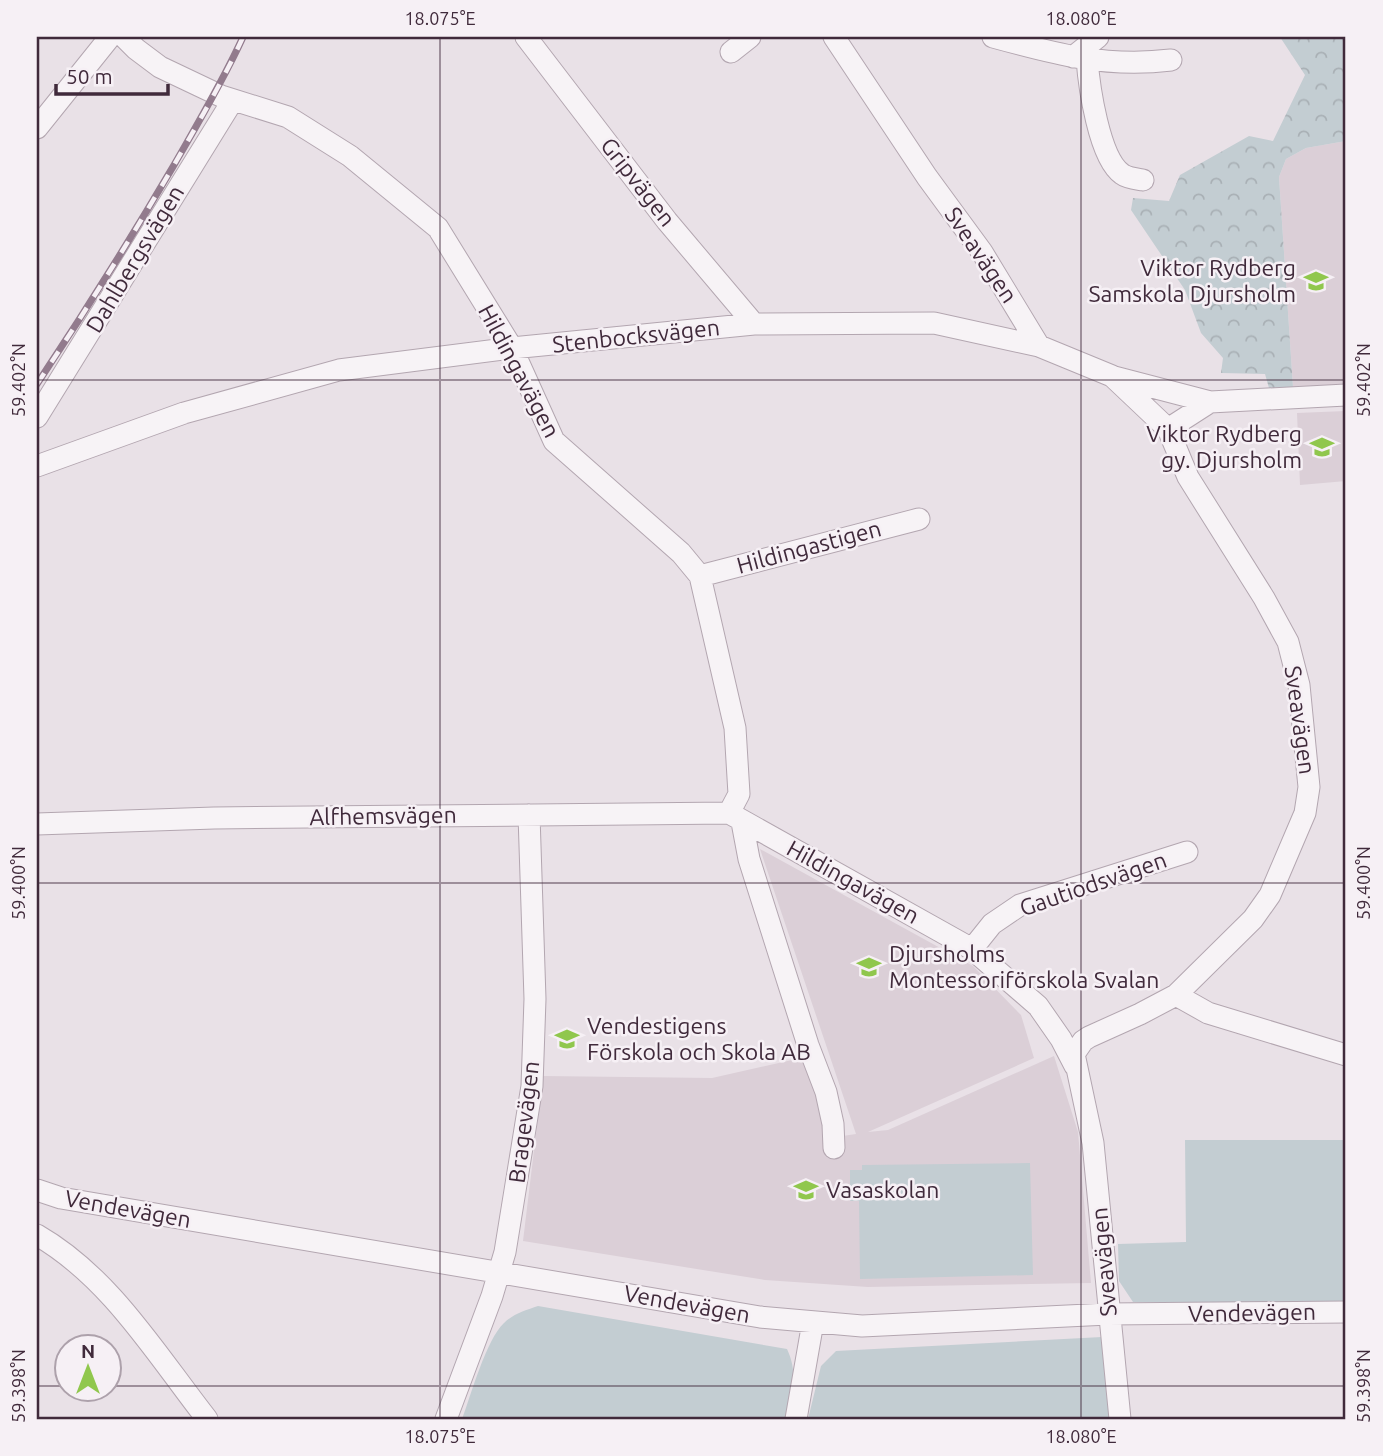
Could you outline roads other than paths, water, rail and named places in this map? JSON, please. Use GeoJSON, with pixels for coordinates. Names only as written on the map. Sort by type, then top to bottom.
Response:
{"type":"FeatureCollection","features":[{"type":"Feature","properties":{"kind":"street"},"geometry":{"type":"LineString","coordinates":[[37,128],[110,37]]}},
{"type":"Feature","properties":{"kind":"street","name":"Hildingavägen"},"geometry":{"type":"LineString","coordinates":[[124,37],[160,67],[233,100],[288,117],[350,156],[438,228],[512,348],[554,441],[681,553],[699,576],[735,728],[739,794],[736,818],[808,1045],[826,1092],[833,1124],[834,1148]]}},
{"type":"Feature","properties":{"kind":"street","name":"Gripvägen"},"geometry":{"type":"LineString","coordinates":[[526,37],[667,221],[754,324]]}},
{"type":"Feature","properties":{"kind":"street"},"geometry":{"type":"LineString","coordinates":[[731,52],[750,37]]}},
{"type":"Feature","properties":{"kind":"street","name":"Sveavägen"},"geometry":{"type":"LineString","coordinates":[[835,37],[927,177],[982,253],[1039,346],[1112,376],[1168,429],[1188,477],[1289,642],[1299,685],[1309,787],[1305,813],[1270,895],[1253,919],[1176,995],[1083,1041],[1074,1054],[1093,1143],[1120,1419]]}},
{"type":"Feature","properties":{"kind":"street"},"geometry":{"type":"LineString","coordinates":[[993,37],[1080,58],[1125,64],[1171,60]]}},
{"type":"Feature","properties":{"kind":"street"},"geometry":{"type":"LineString","coordinates":[[1080,58],[1098,37]]}},
{"type":"Feature","properties":{"kind":"street"},"geometry":{"type":"LineString","coordinates":[[1080,58],[1090,99],[1112,162],[1122,175],[1143,180]]}},
{"type":"Feature","properties":{"kind":"street","name":"Dahlbergsvägen"},"geometry":{"type":"LineString","coordinates":[[37,418],[233,100]]}},
{"type":"Feature","properties":{"kind":"street","name":"Stenbocksvägen"},"geometry":{"type":"LineString","coordinates":[[37,466],[184,413],[339,370],[512,348],[754,324],[934,323],[1039,346]]}},
{"type":"Feature","properties":{"kind":"street"},"geometry":{"type":"LineString","coordinates":[[1112,376],[1210,402],[1346,395]]}},
{"type":"Feature","properties":{"kind":"street"},"geometry":{"type":"LineString","coordinates":[[1168,429],[1210,402]]}},
{"type":"Feature","properties":{"kind":"street","name":"Hildingastigen"},"geometry":{"type":"LineString","coordinates":[[699,576],[919,519]]}},
{"type":"Feature","properties":{"kind":"street","name":"Alfhemsvägen"},"geometry":{"type":"LineString","coordinates":[[37,824],[214,818],[529,815],[736,818]]}},
{"type":"Feature","properties":{"kind":"street","name":"Bragevägen"},"geometry":{"type":"LineString","coordinates":[[446,1419],[500,1272],[532,1086],[535,999],[529,815]]}},
{"type":"Feature","properties":{"kind":"street","name":"Hildingavägen"},"geometry":{"type":"LineString","coordinates":[[736,818],[971,949],[1038,1006],[1061,1039],[1075,1066]]}},
{"type":"Feature","properties":{"kind":"street","name":"Gautiodsvägen"},"geometry":{"type":"LineString","coordinates":[[971,949],[992,924],[1020,905],[1187,852]]}},
{"type":"Feature","properties":{"kind":"street"},"geometry":{"type":"LineString","coordinates":[[1176,995],[1208,1013],[1346,1055]]}},
{"type":"Feature","properties":{"kind":"street","name":"Vendevägen"},"geometry":{"type":"LineString","coordinates":[[37,1190],[61,1198],[760,1317],[813,1322],[862,1326],[1108,1314],[1346,1312]]}},
{"type":"Feature","properties":{"kind":"street"},"geometry":{"type":"LineString","coordinates":[[37,1235],[59,1248],[105,1288],[207,1419]]}},
{"type":"Feature","properties":{"kind":"street"},"geometry":{"type":"LineString","coordinates":[[796,1419],[813,1322]]}},
{"type":"Feature","properties":{"kind":"railway"},"geometry":{"type":"LineString","coordinates":[[37,384],[157,193],[210,102],[243,37]]}},
{"type":"Feature","properties":{"kind":"place","name":"Viktor Rydberg Samskola Djursholm"},"geometry":{"type":"Point","coordinates":[1316,281]}},
{"type":"Feature","properties":{"kind":"place","name":"Viktor Rydberg gy. Djursholm"},"geometry":{"type":"Point","coordinates":[1322,447]}},
{"type":"Feature","properties":{"kind":"place","name":"Djursholms Montessoriförskola Svalan"},"geometry":{"type":"Point","coordinates":[869,967]}},
{"type":"Feature","properties":{"kind":"place","name":"Vendestigens Förskola och Skola AB"},"geometry":{"type":"Point","coordinates":[567,1039]}},
{"type":"Feature","properties":{"kind":"place","name":"Vasaskolan"},"geometry":{"type":"Point","coordinates":[806,1190]}}]}
